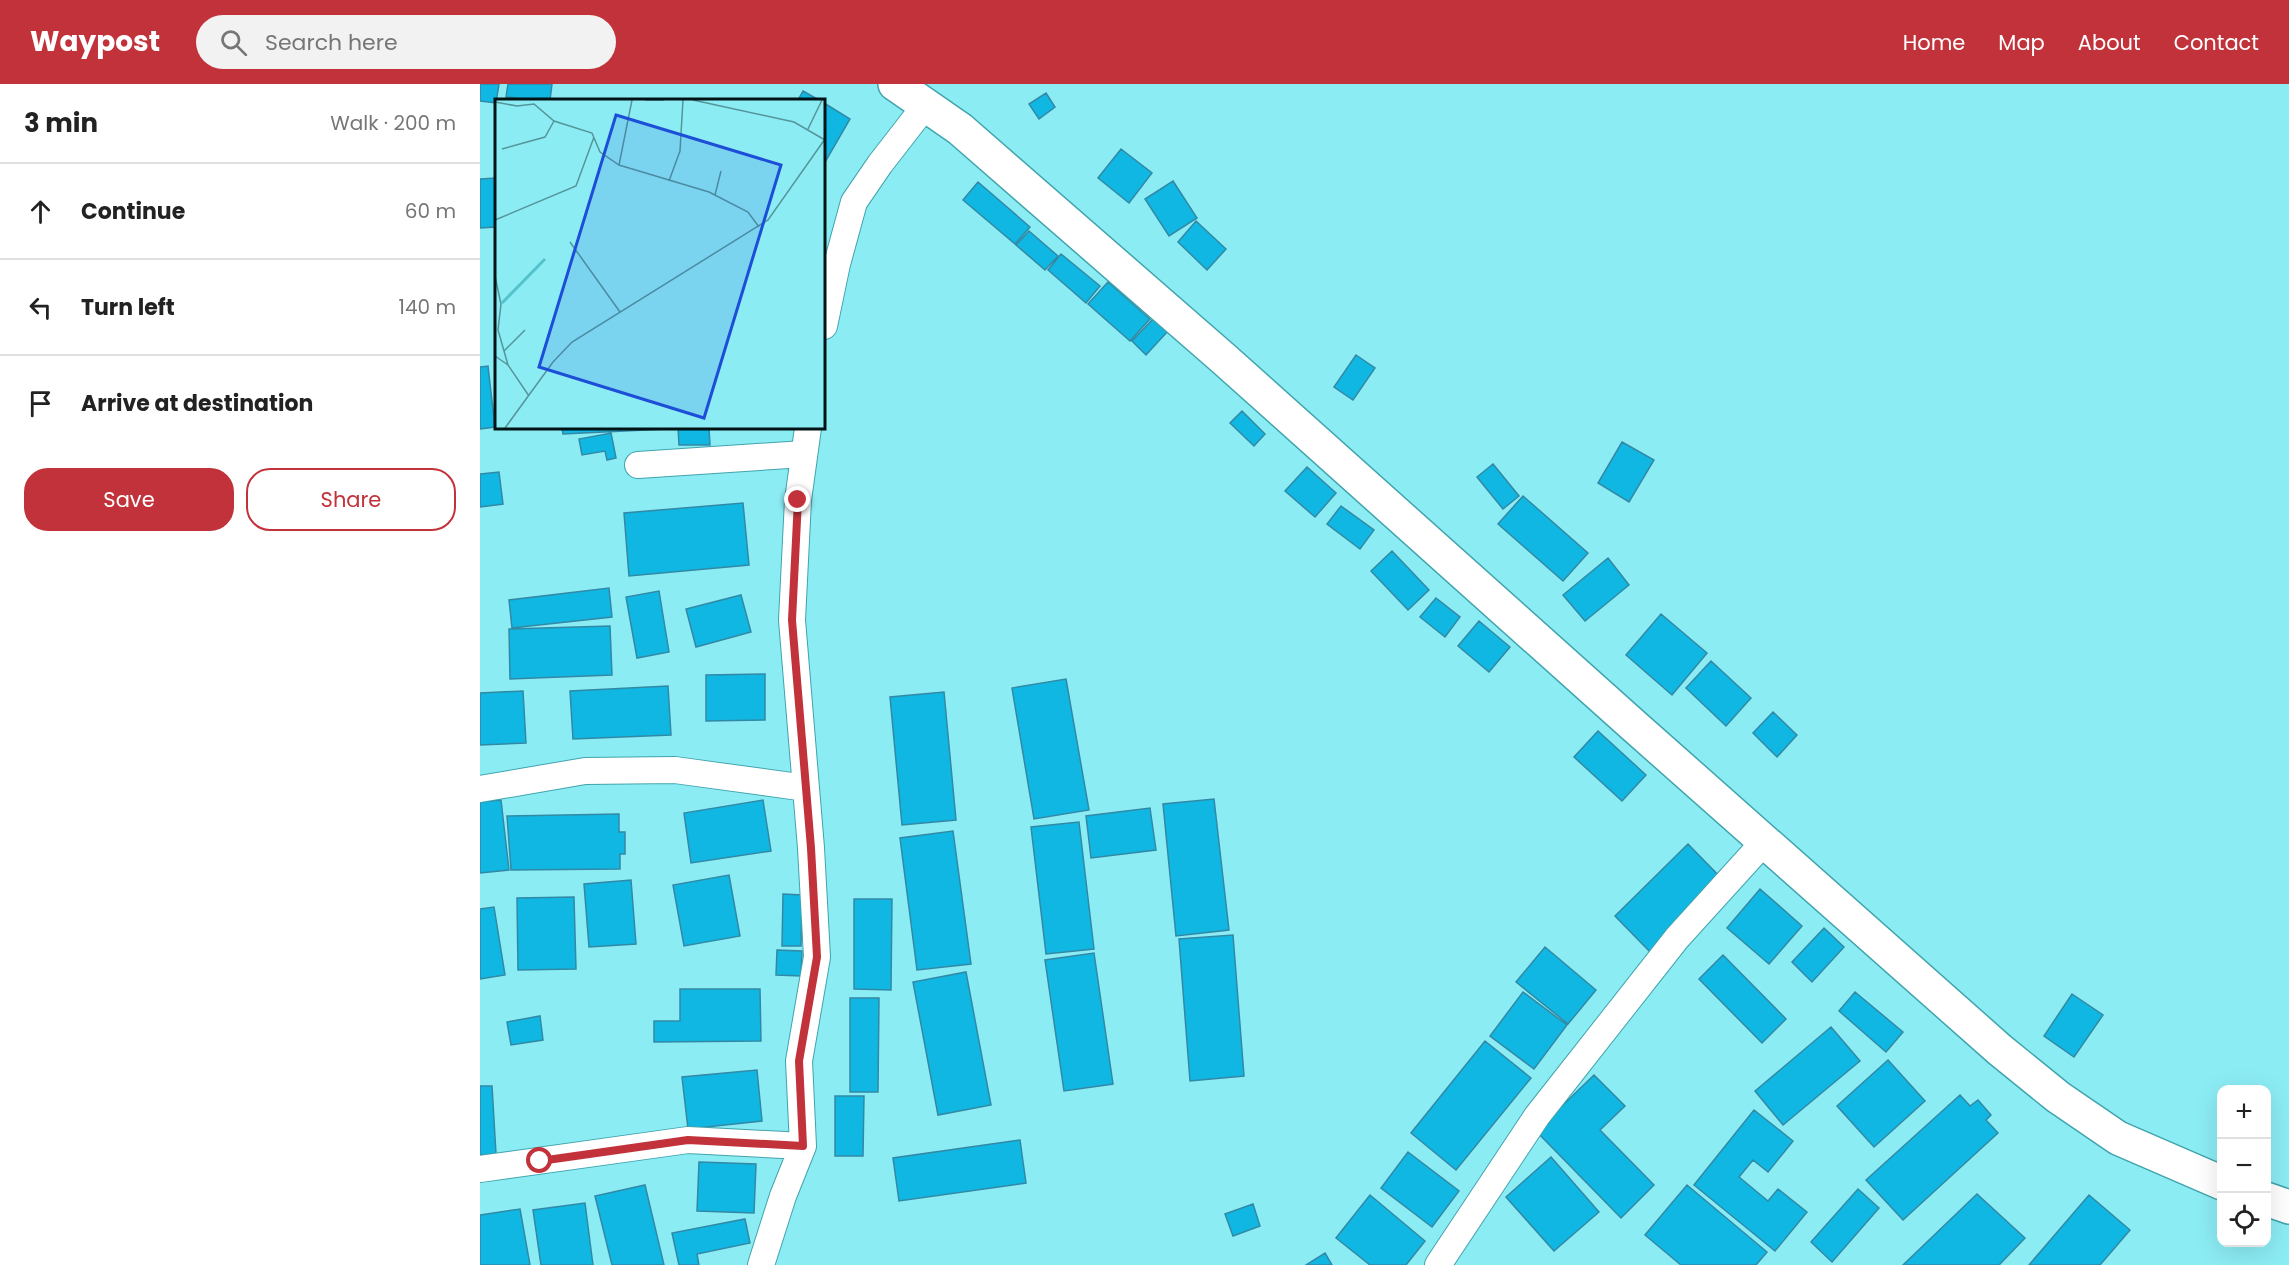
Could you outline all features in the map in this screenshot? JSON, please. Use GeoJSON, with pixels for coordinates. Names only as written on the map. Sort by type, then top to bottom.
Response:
{"type":"FeatureCollection","features":[{"type":"Feature","properties":{"kind":"main road"},"geometry":{"type":"LineString","coordinates":[[895,84],[960,129],[1224,359],[1632,725],[2000,1050],[2058,1097],[2118,1138],[2217,1181]]}},
{"type":"Feature","properties":{"kind":"main road"},"geometry":{"type":"LineString","coordinates":[[2271,1201],[2289,1207]]}},
{"type":"Feature","properties":{"kind":"street"},"geometry":{"type":"LineString","coordinates":[[825,321],[837,264],[854,202],[925,106]]}},
{"type":"Feature","properties":{"kind":"street"},"geometry":{"type":"LineString","coordinates":[[761,1265],[783,1196],[803,1146],[799,1061],[817,957],[792,620],[798,500],[808,429]]}},
{"type":"Feature","properties":{"kind":"street"},"geometry":{"type":"LineString","coordinates":[[638,465],[804,454]]}},
{"type":"Feature","properties":{"kind":"street"},"geometry":{"type":"LineString","coordinates":[[480,789],[585,771],[664,770],[806,788]]}},
{"type":"Feature","properties":{"kind":"street"},"geometry":{"type":"LineString","coordinates":[[1438,1265],[1537,1116],[1677,938],[1765,841]]}},
{"type":"Feature","properties":{"kind":"street"},"geometry":{"type":"LineString","coordinates":[[480,1170],[688,1140],[803,1146]]}},
{"type":"Feature","properties":{"kind":"building"},"geometry":{"type":"Polygon","coordinates":[[[480,84],[499,84],[495,103],[480,101],[480,84]]]}},
{"type":"Feature","properties":{"kind":"building"},"geometry":{"type":"Polygon","coordinates":[[[508,84],[552,84],[550,99],[506,97],[508,84]]]}},
{"type":"Feature","properties":{"kind":"building"},"geometry":{"type":"Polygon","coordinates":[[[803,91],[817,99],[799,99],[803,91]]]}},
{"type":"Feature","properties":{"kind":"building"},"geometry":{"type":"Polygon","coordinates":[[[1046,93],[1055,107],[1039,119],[1029,104],[1046,93]]]}},
{"type":"Feature","properties":{"kind":"building"},"geometry":{"type":"Polygon","coordinates":[[[825,104],[850,119],[825,162],[825,104]]]}},
{"type":"Feature","properties":{"kind":"building"},"geometry":{"type":"Polygon","coordinates":[[[1121,149],[1152,173],[1129,203],[1098,178],[1121,149]]]}},
{"type":"Feature","properties":{"kind":"building"},"geometry":{"type":"Polygon","coordinates":[[[495,178],[495,227],[480,228],[480,179],[495,178]]]}},
{"type":"Feature","properties":{"kind":"building"},"geometry":{"type":"Polygon","coordinates":[[[1173,181],[1197,218],[1169,236],[1145,199],[1173,181]]]}},
{"type":"Feature","properties":{"kind":"building"},"geometry":{"type":"Polygon","coordinates":[[[978,182],[1030,227],[1015,244],[963,200],[978,182]]]}},
{"type":"Feature","properties":{"kind":"building"},"geometry":{"type":"Polygon","coordinates":[[[1196,221],[1226,249],[1207,270],[1178,242],[1196,221]]]}},
{"type":"Feature","properties":{"kind":"building"},"geometry":{"type":"Polygon","coordinates":[[[1029,231],[1058,256],[1045,270],[1016,245],[1029,231]]]}},
{"type":"Feature","properties":{"kind":"building"},"geometry":{"type":"Polygon","coordinates":[[[1061,254],[1100,286],[1086,303],[1048,270],[1061,254]]]}},
{"type":"Feature","properties":{"kind":"building"},"geometry":{"type":"Polygon","coordinates":[[[1108,282],[1150,319],[1130,341],[1088,304],[1108,282]]]}},
{"type":"Feature","properties":{"kind":"building"},"geometry":{"type":"Polygon","coordinates":[[[1153,319],[1167,332],[1146,355],[1132,341],[1153,319]]]}},
{"type":"Feature","properties":{"kind":"building"},"geometry":{"type":"Polygon","coordinates":[[[1356,355],[1375,368],[1353,400],[1334,387],[1356,355]]]}},
{"type":"Feature","properties":{"kind":"building"},"geometry":{"type":"Polygon","coordinates":[[[488,366],[495,427],[480,429],[480,367],[488,366]]]}},
{"type":"Feature","properties":{"kind":"building"},"geometry":{"type":"Polygon","coordinates":[[[1242,411],[1265,434],[1254,446],[1230,423],[1242,411]]]}},
{"type":"Feature","properties":{"kind":"building"},"geometry":{"type":"Polygon","coordinates":[[[562,429],[666,429],[563,434],[562,429]]]}},
{"type":"Feature","properties":{"kind":"building"},"geometry":{"type":"Polygon","coordinates":[[[678,429],[709,429],[710,445],[679,445],[678,429]]]}},
{"type":"Feature","properties":{"kind":"building"},"geometry":{"type":"Polygon","coordinates":[[[611,433],[616,458],[607,460],[605,451],[582,455],[579,439],[611,433]]]}},
{"type":"Feature","properties":{"kind":"building"},"geometry":{"type":"Polygon","coordinates":[[[1622,442],[1654,460],[1629,502],[1598,483],[1622,442]]]}},
{"type":"Feature","properties":{"kind":"building"},"geometry":{"type":"Polygon","coordinates":[[[1493,464],[1519,496],[1503,509],[1477,477],[1493,464]]]}},
{"type":"Feature","properties":{"kind":"building"},"geometry":{"type":"Polygon","coordinates":[[[1307,467],[1336,493],[1315,517],[1285,491],[1307,467]]]}},
{"type":"Feature","properties":{"kind":"building"},"geometry":{"type":"Polygon","coordinates":[[[499,472],[503,504],[480,507],[480,474],[499,472]]]}},
{"type":"Feature","properties":{"kind":"building"},"geometry":{"type":"Polygon","coordinates":[[[1523,496],[1588,553],[1563,581],[1498,524],[1523,496]]]}},
{"type":"Feature","properties":{"kind":"building"},"geometry":{"type":"Polygon","coordinates":[[[743,503],[749,565],[629,576],[624,513],[743,503]]]}},
{"type":"Feature","properties":{"kind":"building"},"geometry":{"type":"Polygon","coordinates":[[[1341,506],[1374,530],[1360,549],[1327,524],[1341,506]]]}},
{"type":"Feature","properties":{"kind":"building"},"geometry":{"type":"Polygon","coordinates":[[[1392,551],[1429,590],[1408,610],[1371,571],[1392,551]]]}},
{"type":"Feature","properties":{"kind":"building"},"geometry":{"type":"Polygon","coordinates":[[[1608,558],[1629,585],[1585,621],[1563,595],[1608,558]]]}},
{"type":"Feature","properties":{"kind":"building"},"geometry":{"type":"Polygon","coordinates":[[[609,588],[612,617],[512,628],[509,600],[609,588]]]}},
{"type":"Feature","properties":{"kind":"building"},"geometry":{"type":"Polygon","coordinates":[[[659,591],[669,652],[637,658],[626,597],[659,591]]]}},
{"type":"Feature","properties":{"kind":"building"},"geometry":{"type":"Polygon","coordinates":[[[741,595],[751,632],[696,647],[686,609],[741,595]]]}},
{"type":"Feature","properties":{"kind":"building"},"geometry":{"type":"Polygon","coordinates":[[[1436,598],[1460,617],[1445,637],[1420,617],[1436,598]]]}},
{"type":"Feature","properties":{"kind":"building"},"geometry":{"type":"Polygon","coordinates":[[[1661,614],[1707,653],[1672,695],[1626,655],[1661,614]]]}},
{"type":"Feature","properties":{"kind":"building"},"geometry":{"type":"Polygon","coordinates":[[[1479,621],[1510,647],[1489,672],[1458,646],[1479,621]]]}},
{"type":"Feature","properties":{"kind":"building"},"geometry":{"type":"Polygon","coordinates":[[[610,626],[612,675],[510,679],[509,629],[610,626]]]}},
{"type":"Feature","properties":{"kind":"building"},"geometry":{"type":"Polygon","coordinates":[[[1711,661],[1751,698],[1726,726],[1686,688],[1711,661]]]}},
{"type":"Feature","properties":{"kind":"building"},"geometry":{"type":"Polygon","coordinates":[[[765,674],[765,720],[706,721],[706,675],[765,674]]]}},
{"type":"Feature","properties":{"kind":"building"},"geometry":{"type":"Polygon","coordinates":[[[1066,679],[1089,810],[1034,819],[1012,688],[1066,679]]]}},
{"type":"Feature","properties":{"kind":"building"},"geometry":{"type":"Polygon","coordinates":[[[668,686],[671,735],[573,739],[570,691],[668,686]]]}},
{"type":"Feature","properties":{"kind":"building"},"geometry":{"type":"Polygon","coordinates":[[[523,691],[526,743],[480,745],[480,693],[523,691]]]}},
{"type":"Feature","properties":{"kind":"building"},"geometry":{"type":"Polygon","coordinates":[[[944,692],[956,820],[902,825],[890,697],[944,692]]]}},
{"type":"Feature","properties":{"kind":"building"},"geometry":{"type":"Polygon","coordinates":[[[1773,712],[1797,735],[1777,757],[1753,733],[1773,712]]]}},
{"type":"Feature","properties":{"kind":"building"},"geometry":{"type":"Polygon","coordinates":[[[1598,731],[1646,775],[1622,801],[1574,757],[1598,731]]]}},
{"type":"Feature","properties":{"kind":"building"},"geometry":{"type":"Polygon","coordinates":[[[1214,799],[1229,930],[1176,936],[1163,804],[1214,799]]]}},
{"type":"Feature","properties":{"kind":"building"},"geometry":{"type":"Polygon","coordinates":[[[501,800],[509,870],[480,873],[480,802],[501,800]]]}},
{"type":"Feature","properties":{"kind":"building"},"geometry":{"type":"Polygon","coordinates":[[[763,800],[771,851],[691,863],[684,813],[763,800]]]}},
{"type":"Feature","properties":{"kind":"building"},"geometry":{"type":"Polygon","coordinates":[[[1150,808],[1156,850],[1091,858],[1086,816],[1150,808]]]}},
{"type":"Feature","properties":{"kind":"building"},"geometry":{"type":"Polygon","coordinates":[[[619,814],[619,832],[625,832],[625,854],[620,854],[620,869],[511,870],[507,816],[619,814]]]}},
{"type":"Feature","properties":{"kind":"building"},"geometry":{"type":"Polygon","coordinates":[[[1079,822],[1094,949],[1046,954],[1031,827],[1079,822]]]}},
{"type":"Feature","properties":{"kind":"building"},"geometry":{"type":"Polygon","coordinates":[[[953,831],[971,964],[917,970],[900,838],[953,831]]]}},
{"type":"Feature","properties":{"kind":"building"},"geometry":{"type":"Polygon","coordinates":[[[1688,844],[1724,881],[1651,953],[1615,916],[1688,844]]]}},
{"type":"Feature","properties":{"kind":"building"},"geometry":{"type":"Polygon","coordinates":[[[729,875],[740,936],[684,946],[673,885],[729,875]]]}},
{"type":"Feature","properties":{"kind":"building"},"geometry":{"type":"Polygon","coordinates":[[[631,880],[636,944],[589,947],[584,884],[631,880]]]}},
{"type":"Feature","properties":{"kind":"building"},"geometry":{"type":"Polygon","coordinates":[[[1760,889],[1802,926],[1769,964],[1727,928],[1760,889]]]}},
{"type":"Feature","properties":{"kind":"building"},"geometry":{"type":"Polygon","coordinates":[[[783,894],[802,895],[801,946],[782,946],[783,894]]]}},
{"type":"Feature","properties":{"kind":"building"},"geometry":{"type":"Polygon","coordinates":[[[574,897],[576,969],[518,970],[517,898],[574,897]]]}},
{"type":"Feature","properties":{"kind":"building"},"geometry":{"type":"Polygon","coordinates":[[[854,899],[892,899],[891,990],[854,989],[854,899]]]}},
{"type":"Feature","properties":{"kind":"building"},"geometry":{"type":"Polygon","coordinates":[[[494,907],[505,975],[480,979],[480,909],[494,907]]]}},
{"type":"Feature","properties":{"kind":"building"},"geometry":{"type":"Polygon","coordinates":[[[1824,928],[1844,947],[1812,982],[1792,962],[1824,928]]]}},
{"type":"Feature","properties":{"kind":"building"},"geometry":{"type":"Polygon","coordinates":[[[1233,935],[1244,1076],[1190,1081],[1179,939],[1233,935]]]}},
{"type":"Feature","properties":{"kind":"building"},"geometry":{"type":"Polygon","coordinates":[[[1545,947],[1596,990],[1568,1024],[1516,982],[1545,947]]]}},
{"type":"Feature","properties":{"kind":"building"},"geometry":{"type":"Polygon","coordinates":[[[777,950],[802,951],[801,976],[776,975],[777,950]]]}},
{"type":"Feature","properties":{"kind":"building"},"geometry":{"type":"Polygon","coordinates":[[[1094,953],[1113,1084],[1064,1091],[1045,960],[1094,953]]]}},
{"type":"Feature","properties":{"kind":"building"},"geometry":{"type":"Polygon","coordinates":[[[1723,955],[1786,1019],[1762,1043],[1699,979],[1723,955]]]}},
{"type":"Feature","properties":{"kind":"building"},"geometry":{"type":"Polygon","coordinates":[[[966,972],[991,1105],[938,1115],[913,982],[966,972]]]}},
{"type":"Feature","properties":{"kind":"building"},"geometry":{"type":"Polygon","coordinates":[[[680,989],[760,989],[761,1041],[654,1042],[654,1021],[680,1021],[680,989]]]}},
{"type":"Feature","properties":{"kind":"building"},"geometry":{"type":"Polygon","coordinates":[[[1523,992],[1567,1025],[1534,1069],[1490,1036],[1523,992]]]}},
{"type":"Feature","properties":{"kind":"building"},"geometry":{"type":"Polygon","coordinates":[[[1855,992],[1903,1032],[1886,1052],[1839,1011],[1855,992]]]}},
{"type":"Feature","properties":{"kind":"building"},"geometry":{"type":"Polygon","coordinates":[[[2072,994],[2103,1015],[2074,1057],[2044,1036],[2072,994]]]}},
{"type":"Feature","properties":{"kind":"building"},"geometry":{"type":"Polygon","coordinates":[[[850,998],[879,998],[878,1092],[850,1092],[850,998]]]}},
{"type":"Feature","properties":{"kind":"building"},"geometry":{"type":"Polygon","coordinates":[[[540,1016],[543,1040],[511,1045],[507,1022],[540,1016]]]}},
{"type":"Feature","properties":{"kind":"building"},"geometry":{"type":"Polygon","coordinates":[[[1831,1027],[1860,1061],[1783,1125],[1755,1091],[1831,1027]]]}},
{"type":"Feature","properties":{"kind":"building"},"geometry":{"type":"Polygon","coordinates":[[[1485,1041],[1531,1078],[1456,1170],[1411,1133],[1485,1041]]]}},
{"type":"Feature","properties":{"kind":"building"},"geometry":{"type":"Polygon","coordinates":[[[1888,1060],[1925,1101],[1874,1147],[1837,1106],[1888,1060]]]}},
{"type":"Feature","properties":{"kind":"building"},"geometry":{"type":"Polygon","coordinates":[[[757,1070],[762,1121],[688,1129],[682,1077],[757,1070]]]}},
{"type":"Feature","properties":{"kind":"building"},"geometry":{"type":"Polygon","coordinates":[[[1594,1075],[1625,1106],[1600,1130],[1654,1185],[1621,1218],[1536,1131],[1594,1075]]]}},
{"type":"Feature","properties":{"kind":"building"},"geometry":{"type":"Polygon","coordinates":[[[480,1086],[492,1086],[496,1154],[480,1155],[480,1086]]]}},
{"type":"Feature","properties":{"kind":"building"},"geometry":{"type":"Polygon","coordinates":[[[1960,1095],[1970,1106],[1978,1100],[1991,1115],[1986,1120],[1998,1133],[1903,1220],[1866,1180],[1960,1095]]]}},
{"type":"Feature","properties":{"kind":"building"},"geometry":{"type":"Polygon","coordinates":[[[835,1096],[864,1096],[863,1156],[835,1156],[835,1096]]]}},
{"type":"Feature","properties":{"kind":"building"},"geometry":{"type":"Polygon","coordinates":[[[1754,1110],[1793,1141],[1768,1172],[1753,1160],[1739,1177],[1768,1201],[1778,1189],[1807,1212],[1775,1251],[1694,1185],[1754,1110]]]}},
{"type":"Feature","properties":{"kind":"building"},"geometry":{"type":"Polygon","coordinates":[[[1020,1140],[1026,1183],[899,1201],[893,1158],[1020,1140]]]}},
{"type":"Feature","properties":{"kind":"building"},"geometry":{"type":"Polygon","coordinates":[[[1408,1152],[1459,1191],[1432,1227],[1381,1188],[1408,1152]]]}},
{"type":"Feature","properties":{"kind":"building"},"geometry":{"type":"Polygon","coordinates":[[[1551,1157],[1599,1212],[1554,1251],[1506,1197],[1551,1157]]]}},
{"type":"Feature","properties":{"kind":"building"},"geometry":{"type":"Polygon","coordinates":[[[699,1162],[756,1164],[754,1213],[697,1211],[699,1162]]]}},
{"type":"Feature","properties":{"kind":"building"},"geometry":{"type":"Polygon","coordinates":[[[645,1185],[664,1265],[612,1265],[595,1196],[645,1185]]]}},
{"type":"Feature","properties":{"kind":"building"},"geometry":{"type":"Polygon","coordinates":[[[1687,1185],[1767,1252],[1756,1265],[1681,1265],[1645,1235],[1687,1185]]]}},
{"type":"Feature","properties":{"kind":"building"},"geometry":{"type":"Polygon","coordinates":[[[1858,1189],[1879,1208],[1832,1262],[1811,1242],[1858,1189]]]}},
{"type":"Feature","properties":{"kind":"building"},"geometry":{"type":"Polygon","coordinates":[[[1977,1194],[2025,1238],[1999,1265],[1903,1265],[1977,1194]]]}},
{"type":"Feature","properties":{"kind":"building"},"geometry":{"type":"Polygon","coordinates":[[[1370,1195],[1425,1241],[1406,1265],[1370,1265],[1336,1238],[1370,1195]]]}},
{"type":"Feature","properties":{"kind":"building"},"geometry":{"type":"Polygon","coordinates":[[[2089,1195],[2130,1230],[2100,1265],[2029,1265],[2089,1195]]]}},
{"type":"Feature","properties":{"kind":"building"},"geometry":{"type":"Polygon","coordinates":[[[585,1203],[593,1265],[541,1265],[533,1210],[585,1203]]]}},
{"type":"Feature","properties":{"kind":"building"},"geometry":{"type":"Polygon","coordinates":[[[1253,1204],[1260,1226],[1233,1236],[1225,1214],[1253,1204]]]}},
{"type":"Feature","properties":{"kind":"building"},"geometry":{"type":"Polygon","coordinates":[[[520,1209],[530,1265],[480,1265],[480,1215],[520,1209]]]}},
{"type":"Feature","properties":{"kind":"building"},"geometry":{"type":"Polygon","coordinates":[[[745,1219],[750,1243],[697,1254],[699,1265],[679,1265],[672,1233],[745,1219]]]}},
{"type":"Feature","properties":{"kind":"building"},"geometry":{"type":"Polygon","coordinates":[[[1325,1253],[1332,1265],[1306,1265],[1325,1253]]]}},
{"type":"Feature","properties":{"kind":"route"},"geometry":{"type":"LineString","coordinates":[[540,1161],[688,1140],[803,1146],[799,1061],[817,957],[811,848],[792,620],[798,500]]}}]}
